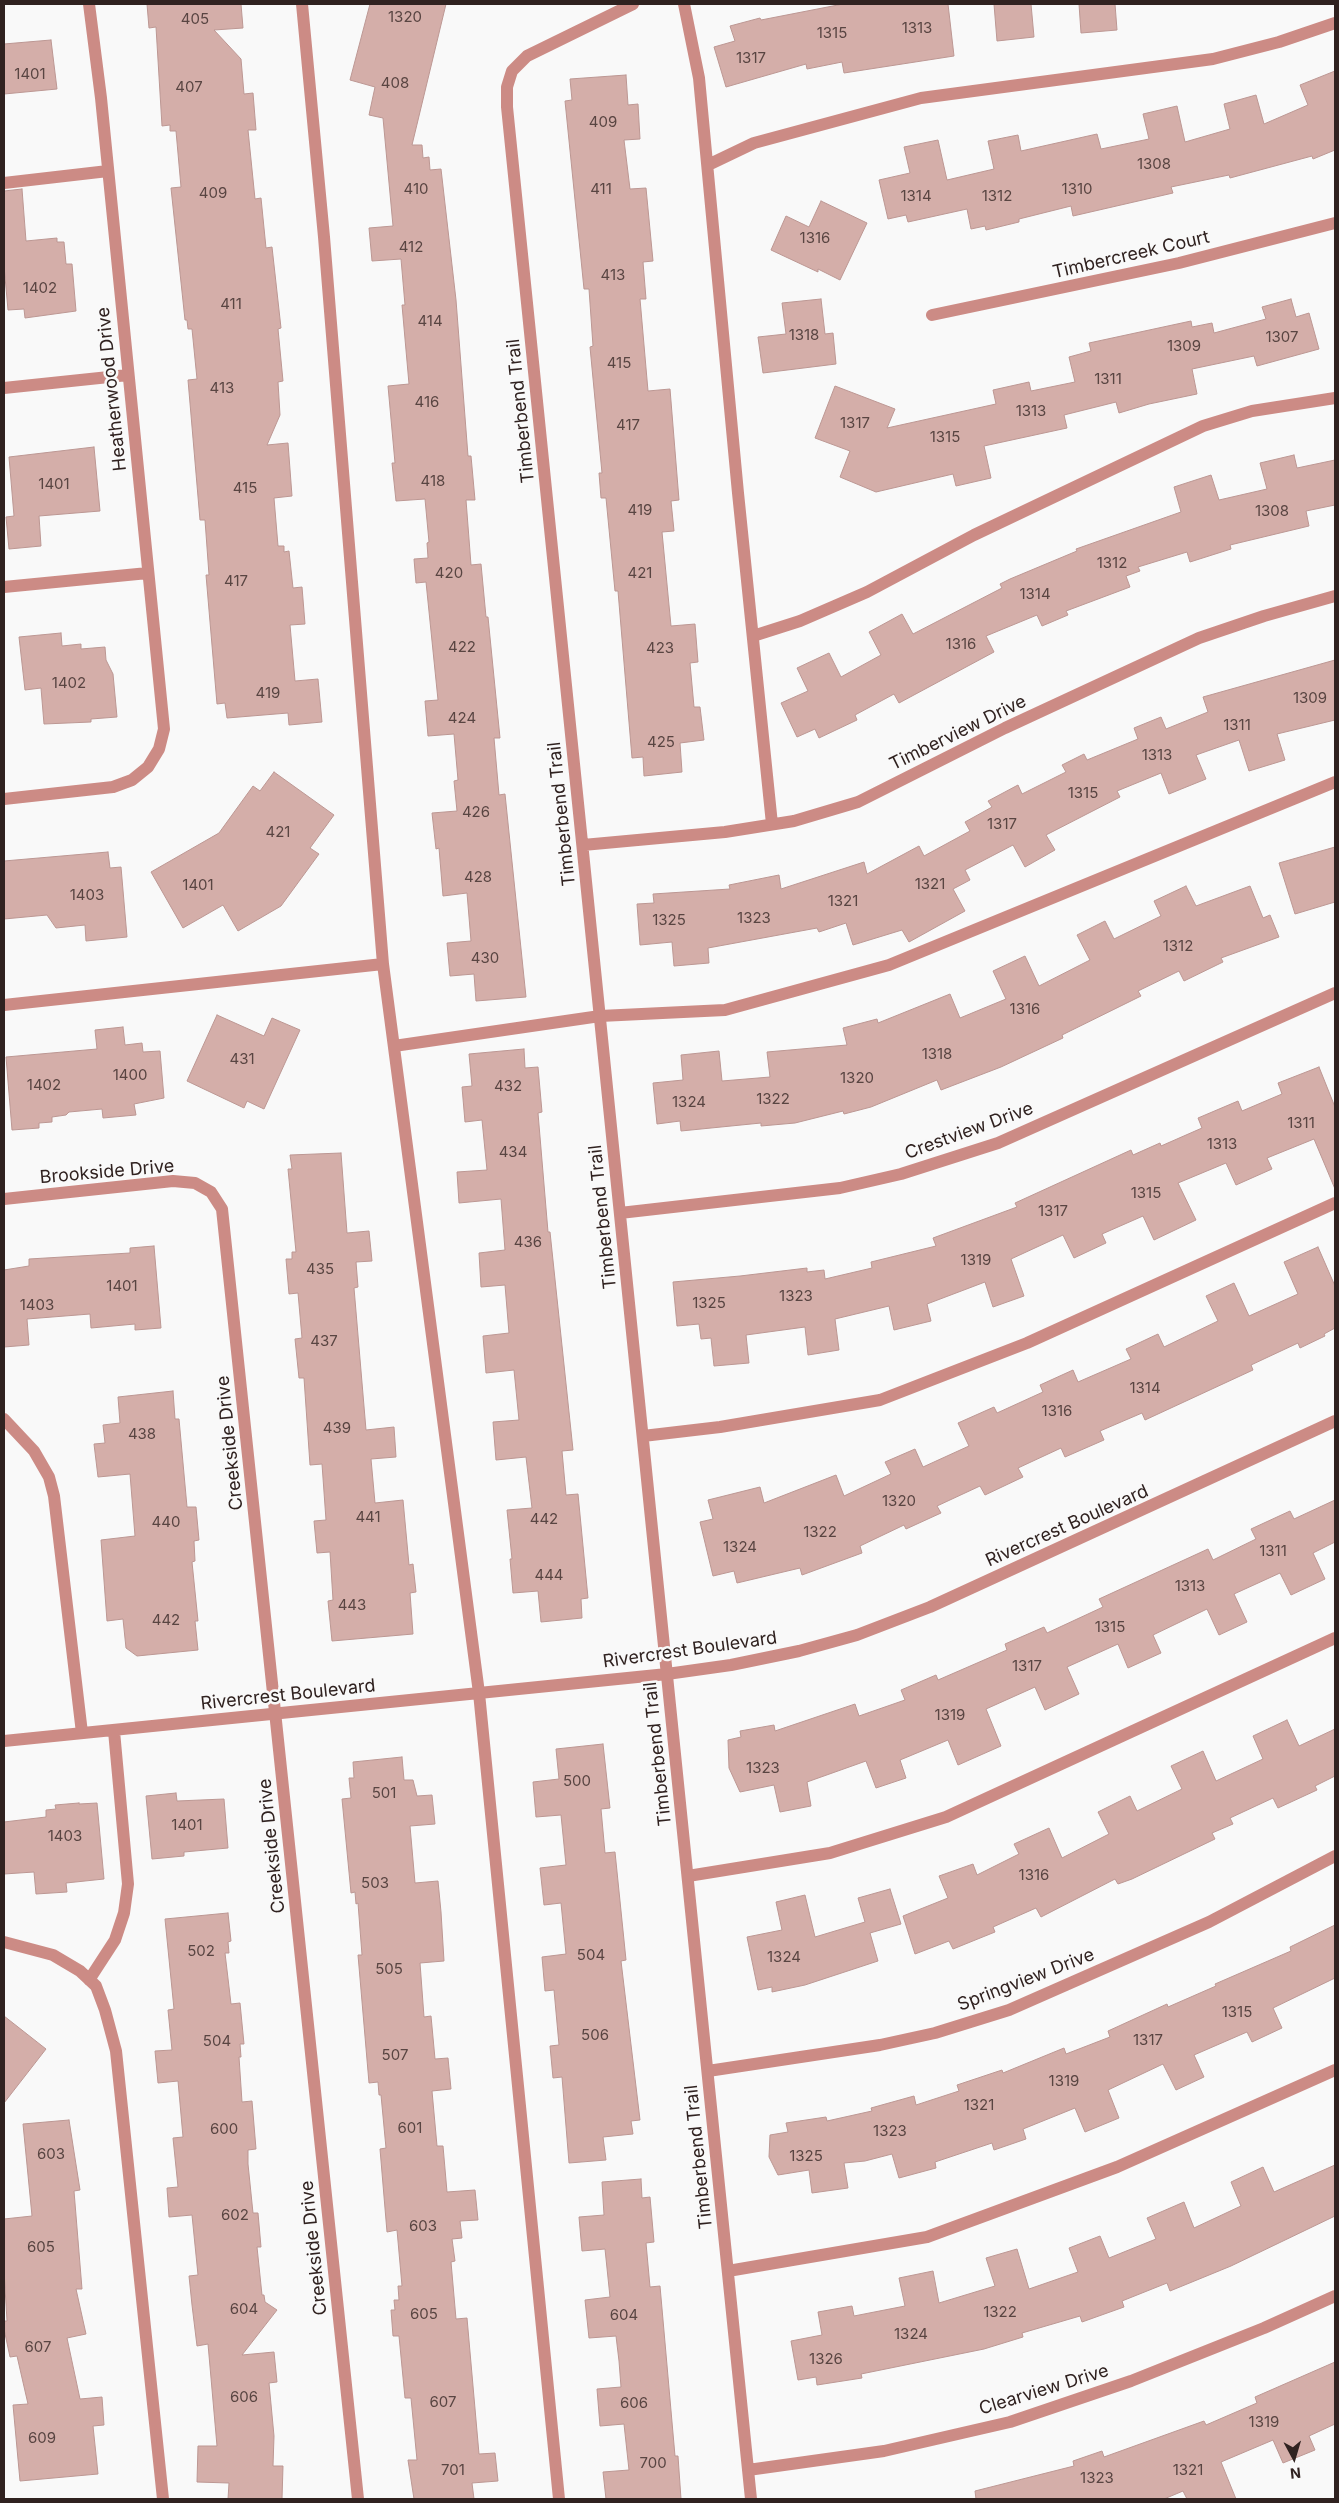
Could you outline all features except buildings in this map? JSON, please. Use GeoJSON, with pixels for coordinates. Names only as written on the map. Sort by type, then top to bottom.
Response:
{"type":"FeatureCollection","features":[{"type":"Feature","properties":{"kind":"street","name":"Heatherwood Drive"},"geometry":{"type":"LineString","coordinates":[[4,798],[113,787],[132,780],[148,767],[159,749],[164,729],[108,171],[89,4]]}},
{"type":"Feature","properties":{"kind":"street"},"geometry":{"type":"LineString","coordinates":[[302,4],[324,237],[383,964],[479,1693],[559,2499]]}},
{"type":"Feature","properties":{"kind":"street","name":"Timberbend Trail"},"geometry":{"type":"LineString","coordinates":[[633,4],[527,56],[512,71],[507,87],[507,107],[751,2499]]}},
{"type":"Feature","properties":{"kind":"street"},"geometry":{"type":"LineString","coordinates":[[684,4],[699,78],[752,636],[772,824]]}},
{"type":"Feature","properties":{"kind":"street"},"geometry":{"type":"LineString","coordinates":[[708,165],[754,143],[921,98],[1214,59],[1279,42],[1335,23]]}},
{"type":"Feature","properties":{"kind":"street"},"geometry":{"type":"LineString","coordinates":[[4,183],[108,171]]}},
{"type":"Feature","properties":{"kind":"street","name":"Timbercreek Court"},"geometry":{"type":"LineString","coordinates":[[932,315],[1152,269],[1335,223]]}},
{"type":"Feature","properties":{"kind":"street"},"geometry":{"type":"LineString","coordinates":[[4,388],[128,375]]}},
{"type":"Feature","properties":{"kind":"street"},"geometry":{"type":"LineString","coordinates":[[752,636],[800,621],[867,592],[974,535],[1203,426],[1252,412],[1335,398]]}},
{"type":"Feature","properties":{"kind":"street"},"geometry":{"type":"LineString","coordinates":[[4,587],[148,573]]}},
{"type":"Feature","properties":{"kind":"street","name":"Timberview Drive"},"geometry":{"type":"LineString","coordinates":[[583,845],[725,832],[794,821],[858,802],[1005,728],[1199,638],[1264,616],[1335,596]]}},
{"type":"Feature","properties":{"kind":"street"},"geometry":{"type":"LineString","coordinates":[[394,1046],[600,1016],[724,1010],[889,965],[1335,782]]}},
{"type":"Feature","properties":{"kind":"street"},"geometry":{"type":"LineString","coordinates":[[4,1005],[383,964]]}},
{"type":"Feature","properties":{"kind":"street","name":"Crestview Drive"},"geometry":{"type":"LineString","coordinates":[[620,1213],[840,1188],[901,1174],[998,1143],[1335,993]]}},
{"type":"Feature","properties":{"kind":"street","name":"Brookside Drive"},"geometry":{"type":"LineString","coordinates":[[4,1199],[173,1181],[195,1183],[211,1192]]}},
{"type":"Feature","properties":{"kind":"street","name":"Creekside Drive"},"geometry":{"type":"LineString","coordinates":[[211,1192],[222,1209],[224,1222],[358,2499]]}},
{"type":"Feature","properties":{"kind":"street"},"geometry":{"type":"LineString","coordinates":[[643,1436],[720,1427],[880,1400],[1026,1343],[1335,1203]]}},
{"type":"Feature","properties":{"kind":"street"},"geometry":{"type":"LineString","coordinates":[[4,1419],[34,1451],[49,1477],[54,1496],[82,1734]]}},
{"type":"Feature","properties":{"kind":"street","name":"Rivercrest Boulevard"},"geometry":{"type":"LineString","coordinates":[[4,1741],[667,1674],[731,1665],[799,1651],[858,1635],[930,1607],[1335,1420]]}},
{"type":"Feature","properties":{"kind":"street"},"geometry":{"type":"LineString","coordinates":[[688,1876],[830,1853],[946,1817],[1335,1638]]}},
{"type":"Feature","properties":{"kind":"street"},"geometry":{"type":"LineString","coordinates":[[89,1980],[114,1940],[124,1913],[128,1884],[114,1731]]}},
{"type":"Feature","properties":{"kind":"street","name":"Springview Drive"},"geometry":{"type":"LineString","coordinates":[[708,2071],[880,2045],[935,2033],[1009,2010],[1209,1922],[1335,1856]]}},
{"type":"Feature","properties":{"kind":"street"},"geometry":{"type":"LineString","coordinates":[[4,1942],[53,1955],[80,1971],[96,1986],[105,2010],[116,2051],[163,2499]]}},
{"type":"Feature","properties":{"kind":"street"},"geometry":{"type":"LineString","coordinates":[[728,2271],[927,2237],[1117,2167],[1335,2070]]}},
{"type":"Feature","properties":{"kind":"street","name":"Clearview Drive"},"geometry":{"type":"LineString","coordinates":[[748,2470],[884,2451],[1010,2422],[1132,2381],[1264,2328],[1335,2296]]}}]}
